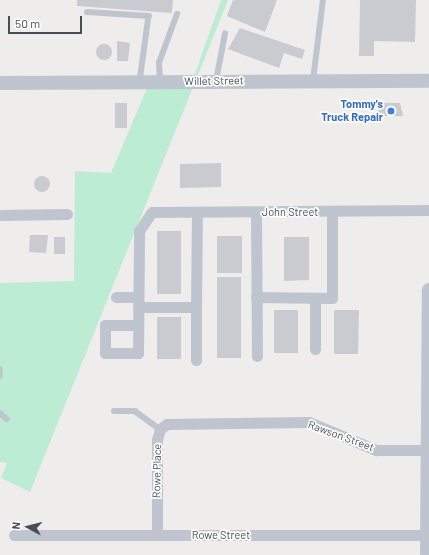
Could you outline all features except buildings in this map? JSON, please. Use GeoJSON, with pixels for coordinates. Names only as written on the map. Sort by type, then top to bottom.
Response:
{"type":"FeatureCollection","features":[{"type":"Feature","properties":{"kind":"street","name":"Willet Street"},"geometry":{"type":"LineString","coordinates":[[0,84],[313,80],[429,81]]}},
{"type":"Feature","properties":{"kind":"street","name":"John Street"},"geometry":{"type":"LineString","coordinates":[[138,302],[139,231],[152,212],[332,212],[429,210]]}},
{"type":"Feature","properties":{"kind":"street"},"geometry":{"type":"LineString","coordinates":[[196,360],[197,212]]}},
{"type":"Feature","properties":{"kind":"street"},"geometry":{"type":"LineString","coordinates":[[256,212],[257,356]]}},
{"type":"Feature","properties":{"kind":"street"},"geometry":{"type":"LineString","coordinates":[[256,297],[332,298],[332,212]]}},
{"type":"Feature","properties":{"kind":"street"},"geometry":{"type":"LineString","coordinates":[[0,215],[67,214]]}},
{"type":"Feature","properties":{"kind":"street"},"geometry":{"type":"LineString","coordinates":[[427,555],[429,290]]}},
{"type":"Feature","properties":{"kind":"street"},"geometry":{"type":"LineString","coordinates":[[116,297],[138,302],[196,307]]}},
{"type":"Feature","properties":{"kind":"street"},"geometry":{"type":"LineString","coordinates":[[315,298],[315,349]]}},
{"type":"Feature","properties":{"kind":"street"},"geometry":{"type":"LineString","coordinates":[[138,302],[138,325]]}},
{"type":"Feature","properties":{"kind":"street","name":"Rawson Street"},"geometry":{"type":"LineString","coordinates":[[229,422],[310,422],[376,450],[428,450]]}},
{"type":"Feature","properties":{"kind":"street","name":"Rowe Place"},"geometry":{"type":"LineString","coordinates":[[157,535],[160,429],[167,424],[229,422]]}},
{"type":"Feature","properties":{"kind":"street","name":"Rowe Street"},"geometry":{"type":"LineString","coordinates":[[14,535],[427,535]]}},
{"type":"Feature","properties":{"kind":"lane"},"geometry":{"type":"LineString","coordinates":[[313,80],[324,0]]}},
{"type":"Feature","properties":{"kind":"lane"},"geometry":{"type":"LineString","coordinates":[[87,12],[150,16],[140,82]]}},
{"type":"Feature","properties":{"kind":"lane"},"geometry":{"type":"LineString","coordinates":[[160,82],[159,63],[177,14]]}},
{"type":"Feature","properties":{"kind":"lane"},"geometry":{"type":"LineString","coordinates":[[216,81],[225,34]]}},
{"type":"Feature","properties":{"kind":"lane"},"geometry":{"type":"LineString","coordinates":[[0,369],[0,376]]}},
{"type":"Feature","properties":{"kind":"lane"},"geometry":{"type":"LineString","coordinates":[[114,411],[135,411],[160,429]]}},
{"type":"Feature","properties":{"kind":"lane"},"geometry":{"type":"LineString","coordinates":[[0,413],[7,419]]}},
{"type":"Feature","properties":{"kind":"green space"},"geometry":{"type":"Polygon","coordinates":[[[221,0],[228,0],[30,492],[1,478],[7,463],[0,462],[0,283],[74,281],[75,171],[111,173],[150,81],[195,74],[221,0]]]}},
{"type":"Feature","properties":{"kind":"place","name":"Tommy's Truck Repair"},"geometry":{"type":"Point","coordinates":[391,111]}}]}
